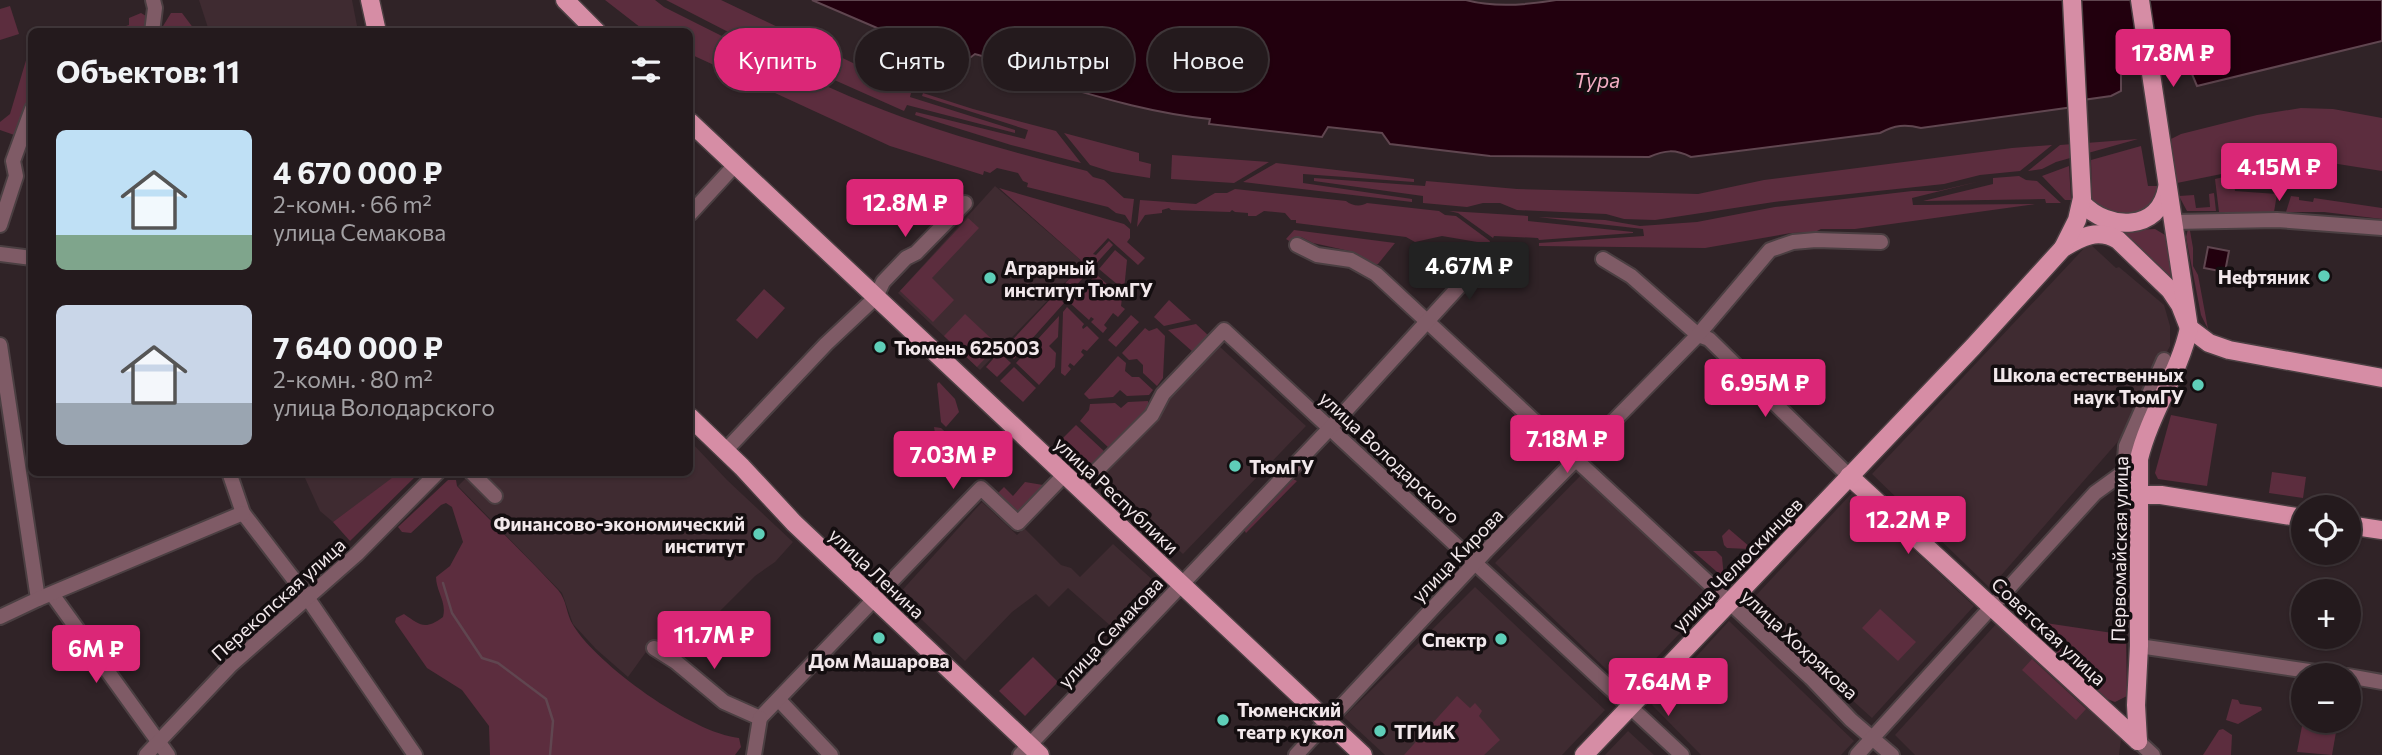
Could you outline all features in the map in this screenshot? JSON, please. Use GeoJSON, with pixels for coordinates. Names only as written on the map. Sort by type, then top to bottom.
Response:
{"type":"FeatureCollection","features":[{"type":"Feature","properties":{"kind":"main road"},"geometry":{"type":"LineString","coordinates":[[370,0],[376,28]]}},
{"type":"Feature","properties":{"kind":"main road"},"geometry":{"type":"LineString","coordinates":[[565,0],[593,28]]}},
{"type":"Feature","properties":{"kind":"main road"},"geometry":{"type":"LineString","coordinates":[[2063,248],[2077,220],[2082,200],[2072,0]]}},
{"type":"Feature","properties":{"kind":"main road"},"geometry":{"type":"LineString","coordinates":[[2140,0],[2189,328]]}},
{"type":"Feature","properties":{"kind":"main road","name":"улица Республики"},"geometry":{"type":"LineString","coordinates":[[693,125],[1363,755]]}},
{"type":"Feature","properties":{"kind":"main road"},"geometry":{"type":"LineString","coordinates":[[2082,200],[2100,218],[2107,221],[2132,222],[2155,213],[2163,203],[2168,184]]}},
{"type":"Feature","properties":{"kind":"main road"},"geometry":{"type":"LineString","coordinates":[[2063,248],[2092,234],[2110,235],[2118,240],[2170,290],[2180,305],[2189,328],[2209,343],[2229,350],[2382,378]]}},
{"type":"Feature","properties":{"kind":"main road","name":"улица Челюскинцев"},"geometry":{"type":"LineString","coordinates":[[1584,755],[1955,366],[2063,248]]}},
{"type":"Feature","properties":{"kind":"main road","name":"Первомайская улица"},"geometry":{"type":"LineString","coordinates":[[2138,748],[2136,705],[2139,646],[2139,459],[2148,429],[2182,353],[2189,328]]}},
{"type":"Feature","properties":{"kind":"main road","name":"улица Ленина"},"geometry":{"type":"LineString","coordinates":[[693,420],[794,523],[874,597],[1030,752]]}},
{"type":"Feature","properties":{"kind":"main road","name":"Советская улица"},"geometry":{"type":"LineString","coordinates":[[1849,477],[2105,712],[2138,748]]}},
{"type":"Feature","properties":{"kind":"main road"},"geometry":{"type":"LineString","coordinates":[[2138,495],[2172,497],[2291,516]]}},
{"type":"Feature","properties":{"kind":"main road"},"geometry":{"type":"LineString","coordinates":[[2361,527],[2382,530]]}},
{"type":"Feature","properties":{"kind":"main road"},"geometry":{"type":"LineString","coordinates":[[2105,712],[2124,712],[2136,705]]}},
{"type":"Feature","properties":{"kind":"street"},"geometry":{"type":"LineString","coordinates":[[153,0],[154,28]]}},
{"type":"Feature","properties":{"kind":"street"},"geometry":{"type":"LineString","coordinates":[[0,225],[16,176],[13,162],[28,120]]}},
{"type":"Feature","properties":{"kind":"street"},"geometry":{"type":"LineString","coordinates":[[693,211],[736,164]]}},
{"type":"Feature","properties":{"kind":"street"},"geometry":{"type":"LineString","coordinates":[[725,451],[826,344],[876,296],[883,282],[906,258],[916,253],[965,203]]}},
{"type":"Feature","properties":{"kind":"street"},"geometry":{"type":"LineString","coordinates":[[2174,222],[2277,220],[2382,228]]}},
{"type":"Feature","properties":{"kind":"street","name":"улица Кирова"},"geometry":{"type":"LineString","coordinates":[[1296,755],[1475,562],[1698,335],[1770,250],[1779,245],[1816,240],[1881,242]]}},
{"type":"Feature","properties":{"kind":"street","name":"улица Хохрякова"},"geometry":{"type":"LineString","coordinates":[[1297,245],[1317,255],[1351,260],[1376,274],[1844,709],[1851,720],[1892,755]]}},
{"type":"Feature","properties":{"kind":"street"},"geometry":{"type":"LineString","coordinates":[[0,254],[28,258]]}},
{"type":"Feature","properties":{"kind":"street","name":"улица Семакова"},"geometry":{"type":"LineString","coordinates":[[1030,752],[1485,258]]}},
{"type":"Feature","properties":{"kind":"street","name":"Советская улица"},"geometry":{"type":"LineString","coordinates":[[1603,259],[1631,276],[1698,335],[1709,339],[1849,477]]}},
{"type":"Feature","properties":{"kind":"street","name":"улица Володарского"},"geometry":{"type":"LineString","coordinates":[[1079,488],[1152,415],[1163,394],[1224,330],[1682,755]]}},
{"type":"Feature","properties":{"kind":"street"},"geometry":{"type":"LineString","coordinates":[[0,345],[45,596],[168,755]]}},
{"type":"Feature","properties":{"kind":"street"},"geometry":{"type":"LineString","coordinates":[[1857,755],[2095,493],[2124,472],[2126,446],[2164,360]]}},
{"type":"Feature","properties":{"kind":"street"},"geometry":{"type":"LineString","coordinates":[[754,755],[760,719],[981,488],[1018,523],[1064,475]]}},
{"type":"Feature","properties":{"kind":"street"},"geometry":{"type":"LineString","coordinates":[[230,476],[243,513],[308,600],[415,755]]}},
{"type":"Feature","properties":{"kind":"street","name":"Перекопская улица"},"geometry":{"type":"LineString","coordinates":[[146,755],[231,665],[308,600],[434,476]]}},
{"type":"Feature","properties":{"kind":"street"},"geometry":{"type":"LineString","coordinates":[[475,476],[495,496]]}},
{"type":"Feature","properties":{"kind":"street"},"geometry":{"type":"LineString","coordinates":[[0,617],[243,513]]}},
{"type":"Feature","properties":{"kind":"street"},"geometry":{"type":"LineString","coordinates":[[2139,646],[2291,668]]}},
{"type":"Feature","properties":{"kind":"street"},"geometry":{"type":"LineString","coordinates":[[654,648],[676,662],[724,702],[760,719]]}},
{"type":"Feature","properties":{"kind":"street"},"geometry":{"type":"LineString","coordinates":[[2361,678],[2382,682]]}},
{"type":"Feature","properties":{"kind":"street"},"geometry":{"type":"LineString","coordinates":[[779,700],[831,755]]}},
{"type":"Feature","properties":{"kind":"street","name":"Советская улица"},"geometry":{"type":"LineString","coordinates":[[2138,748],[2153,755]]}},
{"type":"Feature","properties":{"kind":"shaded area"},"geometry":{"type":"Polygon","coordinates":[[[199,0],[352,0],[357,28],[208,28],[199,0]]]}},
{"type":"Feature","properties":{"kind":"shaded area"},"geometry":{"type":"Polygon","coordinates":[[[605,0],[655,0],[714,32],[714,65],[693,55],[693,28],[641,28],[605,0]]]}},
{"type":"Feature","properties":{"kind":"shaded area"},"geometry":{"type":"Polygon","coordinates":[[[666,0],[721,0],[780,28],[720,28],[666,0]]]}},
{"type":"Feature","properties":{"kind":"shaded area"},"geometry":{"type":"Polygon","coordinates":[[[10,6],[19,34],[0,40],[0,9],[10,6]]]}},
{"type":"Feature","properties":{"kind":"shaded area"},"geometry":{"type":"Polygon","coordinates":[[[141,13],[151,19],[149,28],[120,28],[129,25],[129,18],[141,13]]]}},
{"type":"Feature","properties":{"kind":"shaded area"},"geometry":{"type":"Polygon","coordinates":[[[171,13],[182,13],[193,28],[162,28],[171,13]]]}},
{"type":"Feature","properties":{"kind":"shaded area"},"geometry":{"type":"Polygon","coordinates":[[[27,57],[28,111],[20,137],[0,130],[0,122],[10,114],[27,57]]]}},
{"type":"Feature","properties":{"kind":"shaded area"},"geometry":{"type":"Polygon","coordinates":[[[841,57],[855,64],[855,89],[841,83],[841,57]]]}},
{"type":"Feature","properties":{"kind":"shaded area"},"geometry":{"type":"Polygon","coordinates":[[[770,91],[839,91],[971,140],[1087,171],[1093,177],[1104,180],[1124,198],[1134,199],[1131,224],[1125,215],[1108,207],[1027,187],[1028,183],[1023,181],[1018,173],[997,168],[990,173],[984,171],[983,175],[890,146],[770,91]]]}},
{"type":"Feature","properties":{"kind":"shaded area"},"geometry":{"type":"Polygon","coordinates":[[[859,91],[912,91],[910,97],[1015,130],[1015,133],[907,105],[904,111],[859,91]]]}},
{"type":"Feature","properties":{"kind":"shaded area"},"geometry":{"type":"Polygon","coordinates":[[[923,93],[1056,131],[1081,163],[1011,145],[915,115],[916,112],[1025,139],[1028,130],[922,96],[923,93]]]}},
{"type":"Feature","properties":{"kind":"shaded area"},"geometry":{"type":"Polygon","coordinates":[[[2301,108],[2333,109],[2382,118],[2382,171],[2300,158],[2177,183],[2171,139],[2181,134],[2257,115],[2301,108]]]}},
{"type":"Feature","properties":{"kind":"shaded area"},"geometry":{"type":"Polygon","coordinates":[[[1064,133],[1139,153],[1139,161],[1151,164],[1150,178],[1112,172],[1090,165],[1064,133]]]}},
{"type":"Feature","properties":{"kind":"shaded area"},"geometry":{"type":"Polygon","coordinates":[[[2138,139],[2056,162],[2042,169],[2028,171],[2060,145],[2138,139]]]}},
{"type":"Feature","properties":{"kind":"shaded area"},"geometry":{"type":"Polygon","coordinates":[[[2052,145],[2020,171],[1980,175],[1944,184],[1774,202],[1655,220],[1624,219],[1606,214],[1517,210],[1500,203],[1467,207],[1423,203],[1423,196],[1314,181],[1314,178],[1425,186],[1426,181],[1517,189],[1698,194],[1764,180],[2052,145]]]}},
{"type":"Feature","properties":{"kind":"shaded area"},"geometry":{"type":"Polygon","coordinates":[[[2141,146],[2148,186],[2160,186],[2159,198],[2138,215],[2107,216],[2092,201],[2091,160],[2141,146]]]}},
{"type":"Feature","properties":{"kind":"shaded area"},"geometry":{"type":"Polygon","coordinates":[[[1172,155],[1269,162],[1234,183],[1171,179],[1172,155]]]}},
{"type":"Feature","properties":{"kind":"shaded area"},"geometry":{"type":"Polygon","coordinates":[[[1276,163],[1414,179],[1414,182],[1303,174],[1303,183],[1412,199],[1412,202],[1243,182],[1276,163]]]}},
{"type":"Feature","properties":{"kind":"shaded area"},"geometry":{"type":"Polygon","coordinates":[[[2069,166],[2071,200],[2065,200],[2042,176],[2069,166]]]}},
{"type":"Feature","properties":{"kind":"shaded area"},"geometry":{"type":"Polygon","coordinates":[[[2019,176],[2037,181],[2061,203],[2046,203],[2045,199],[1923,201],[1993,184],[1993,178],[2019,176]]]}},
{"type":"Feature","properties":{"kind":"shaded area"},"geometry":{"type":"Polygon","coordinates":[[[2228,176],[2234,181],[2235,191],[2277,194],[2274,212],[2219,212],[2215,179],[2228,176]]]}},
{"type":"Feature","properties":{"kind":"shaded area"},"geometry":{"type":"Polygon","coordinates":[[[1981,181],[1912,198],[1913,205],[2035,204],[1855,229],[1821,229],[1815,232],[1791,233],[1705,248],[1539,246],[1539,243],[1644,236],[1643,229],[1538,217],[1605,220],[1640,226],[1697,222],[1775,207],[1912,191],[1938,191],[1981,181]]]}},
{"type":"Feature","properties":{"kind":"shaded area","name":"Аграрный институт ТюмГУ"},"geometry":{"type":"Polygon","coordinates":[[[995,186],[1084,263],[980,370],[898,293],[995,186]]]}},
{"type":"Feature","properties":{"kind":"shaded area"},"geometry":{"type":"Polygon","coordinates":[[[999,188],[1124,224],[1130,229],[1127,242],[1145,258],[1138,265],[1108,238],[1093,254],[1096,255],[1109,241],[1113,245],[1014,359],[1004,349],[1084,263],[999,188]]]}},
{"type":"Feature","properties":{"kind":"shaded area"},"geometry":{"type":"Polygon","coordinates":[[[1235,189],[1346,201],[1356,205],[1367,203],[1439,211],[1445,215],[1456,216],[1490,241],[1489,244],[1442,236],[1415,242],[1406,237],[1296,223],[1296,220],[1291,220],[1285,213],[1264,211],[1256,216],[1248,216],[1248,213],[1232,210],[1169,208],[1162,210],[1162,213],[1145,215],[1137,227],[1140,200],[1196,204],[1215,193],[1227,193],[1235,189]]]}},
{"type":"Feature","properties":{"kind":"shaded area"},"geometry":{"type":"Polygon","coordinates":[[[2214,193],[2216,211],[2187,211],[2179,196],[2194,195],[2196,208],[2210,207],[2209,194],[2214,193]]]}},
{"type":"Feature","properties":{"kind":"shaded area"},"geometry":{"type":"Polygon","coordinates":[[[2291,196],[2313,202],[2314,198],[2382,208],[2382,219],[2324,212],[2286,212],[2291,196]]]}},
{"type":"Feature","properties":{"kind":"shaded area"},"geometry":{"type":"Polygon","coordinates":[[[1449,211],[1528,216],[1528,221],[1633,233],[1539,240],[1493,238],[1458,213],[1449,211]]]}},
{"type":"Feature","properties":{"kind":"shaded area"},"geometry":{"type":"Polygon","coordinates":[[[968,218],[979,228],[932,278],[954,300],[933,322],[900,291],[968,218]]]}},
{"type":"Feature","properties":{"kind":"shaded area"},"geometry":{"type":"Polygon","coordinates":[[[2189,225],[2193,266],[2198,275],[2208,329],[2201,315],[2186,237],[2189,225]]]}},
{"type":"Feature","properties":{"kind":"shaded area"},"geometry":{"type":"Polygon","coordinates":[[[2155,229],[2165,235],[2172,279],[2119,231],[2155,229]]]}},
{"type":"Feature","properties":{"kind":"shaded area"},"geometry":{"type":"Polygon","coordinates":[[[1294,230],[1395,243],[1378,264],[1375,264],[1354,252],[1313,243],[1301,237],[1294,244],[1286,239],[1294,230]]]}},
{"type":"Feature","properties":{"kind":"shaded area"},"geometry":{"type":"Polygon","coordinates":[[[2089,243],[2164,305],[2170,326],[2170,346],[2122,437],[1990,588],[1872,474],[2089,243]]]}},
{"type":"Feature","properties":{"kind":"shaded area"},"geometry":{"type":"Polygon","coordinates":[[[1115,250],[1127,260],[1124,290],[1099,269],[1115,250]]]}},
{"type":"Feature","properties":{"kind":"shaded area"},"geometry":{"type":"Polygon","coordinates":[[[1096,274],[1109,286],[1105,287],[1109,292],[1116,291],[1122,298],[1121,306],[1125,309],[1118,317],[1113,313],[1104,325],[1107,328],[1103,333],[1091,322],[1094,319],[1091,317],[1089,320],[1070,303],[1077,296],[1080,298],[1092,284],[1090,281],[1096,274]]]}},
{"type":"Feature","properties":{"kind":"shaded area"},"geometry":{"type":"Polygon","coordinates":[[[764,289],[785,308],[757,339],[736,320],[764,289]]]}},
{"type":"Feature","properties":{"kind":"shaded area"},"geometry":{"type":"Polygon","coordinates":[[[1169,300],[1191,320],[1164,326],[1154,317],[1169,300]]]}},
{"type":"Feature","properties":{"kind":"shaded area"},"geometry":{"type":"Polygon","coordinates":[[[1067,307],[1084,324],[1083,329],[1087,326],[1099,338],[1087,351],[1083,349],[1081,352],[1084,355],[1074,366],[1070,363],[1068,366],[1071,369],[1065,376],[1061,373],[1063,312],[1067,307]]]}},
{"type":"Feature","properties":{"kind":"shaded area"},"geometry":{"type":"Polygon","coordinates":[[[965,314],[998,345],[977,367],[944,336],[965,314]]]}},
{"type":"Feature","properties":{"kind":"shaded area"},"geometry":{"type":"Polygon","coordinates":[[[1131,315],[1139,322],[1116,347],[1108,340],[1131,315]]]}},
{"type":"Feature","properties":{"kind":"shaded area"},"geometry":{"type":"Polygon","coordinates":[[[1059,316],[1058,337],[1049,346],[1056,353],[1055,367],[1039,385],[1016,363],[1059,316]]]}},
{"type":"Feature","properties":{"kind":"shaded area"},"geometry":{"type":"Polygon","coordinates":[[[1196,324],[1209,336],[1193,352],[1168,330],[1196,324]]]}},
{"type":"Feature","properties":{"kind":"shaded area"},"geometry":{"type":"Polygon","coordinates":[[[1145,328],[1149,331],[1157,328],[1165,336],[1163,378],[1157,386],[1143,373],[1143,365],[1137,359],[1129,360],[1122,353],[1145,328]]]}},
{"type":"Feature","properties":{"kind":"shaded area"},"geometry":{"type":"Polygon","coordinates":[[[1219,346],[1306,426],[1183,554],[1102,476],[1162,411],[1165,399],[1219,346]]]}},
{"type":"Feature","properties":{"kind":"shaded area"},"geometry":{"type":"Polygon","coordinates":[[[999,352],[1011,363],[997,377],[986,367],[999,352]]]}},
{"type":"Feature","properties":{"kind":"shaded area"},"geometry":{"type":"Polygon","coordinates":[[[1118,356],[1126,363],[1125,371],[1132,377],[1139,377],[1153,390],[1149,395],[1127,396],[1120,390],[1113,397],[1089,399],[1084,394],[1118,356]]]}},
{"type":"Feature","properties":{"kind":"shaded area"},"geometry":{"type":"Polygon","coordinates":[[[1014,367],[1036,388],[1023,402],[1000,381],[1014,367]]]}},
{"type":"Feature","properties":{"kind":"shaded area"},"geometry":{"type":"Polygon","coordinates":[[[939,382],[955,399],[959,412],[946,427],[941,422],[939,382]]]}},
{"type":"Feature","properties":{"kind":"shaded area"},"geometry":{"type":"Polygon","coordinates":[[[1148,401],[1149,408],[1109,448],[1080,421],[1089,410],[1090,404],[1115,403],[1121,408],[1128,402],[1148,401]]]}},
{"type":"Feature","properties":{"kind":"shaded area"},"geometry":{"type":"Polygon","coordinates":[[[2171,415],[2217,424],[2207,486],[2158,479],[2155,473],[2171,415]]]}},
{"type":"Feature","properties":{"kind":"shaded area"},"geometry":{"type":"Polygon","coordinates":[[[1076,425],[1105,452],[1091,466],[1062,439],[1076,425]]]}},
{"type":"Feature","properties":{"kind":"shaded area"},"geometry":{"type":"Polygon","coordinates":[[[934,427],[941,428],[980,465],[974,471],[935,433],[934,427]]]}},
{"type":"Feature","properties":{"kind":"shaded area"},"geometry":{"type":"Polygon","coordinates":[[[693,444],[793,542],[690,641],[670,665],[646,652],[628,677],[573,624],[562,593],[458,486],[468,476],[693,476],[693,444]]]}},
{"type":"Feature","properties":{"kind":"shaded area"},"geometry":{"type":"Polygon","coordinates":[[[2272,472],[2306,477],[2303,495],[2269,493],[2272,472]]]}},
{"type":"Feature","properties":{"kind":"shaded area"},"geometry":{"type":"Polygon","coordinates":[[[1581,475],[1713,598],[1627,689],[1495,563],[1581,475]]]}},
{"type":"Feature","properties":{"kind":"shaded area"},"geometry":{"type":"Polygon","coordinates":[[[395,476],[416,476],[350,541],[333,522],[395,476]]]}},
{"type":"Feature","properties":{"kind":"shaded area"},"geometry":{"type":"Polygon","coordinates":[[[396,476],[333,522],[320,511],[305,478],[396,476]]]}},
{"type":"Feature","properties":{"kind":"shaded area"},"geometry":{"type":"Polygon","coordinates":[[[1291,478],[1297,481],[1246,533],[1243,528],[1291,478]]]}},
{"type":"Feature","properties":{"kind":"shaded area"},"geometry":{"type":"Polygon","coordinates":[[[448,480],[456,480],[457,486],[558,590],[573,625],[602,659],[672,711],[719,733],[739,738],[741,747],[735,755],[490,755],[489,726],[462,690],[427,668],[395,622],[396,618],[404,614],[423,625],[432,624],[443,617],[444,606],[436,577],[450,566],[463,542],[452,507],[446,503],[441,505],[411,533],[402,532],[398,527],[448,480]]]}},
{"type":"Feature","properties":{"kind":"shaded area"},"geometry":{"type":"Polygon","coordinates":[[[1025,482],[1043,485],[1017,512],[997,494],[1004,487],[1013,496],[1025,482]]]}},
{"type":"Feature","properties":{"kind":"shaded area"},"geometry":{"type":"Polygon","coordinates":[[[1852,493],[1974,606],[1872,718],[1747,605],[1852,493]]]}},
{"type":"Feature","properties":{"kind":"shaded area"},"geometry":{"type":"Polygon","coordinates":[[[982,502],[1017,535],[1024,528],[1061,565],[1071,568],[1080,577],[1113,544],[1155,582],[1113,628],[1068,588],[1049,607],[1036,594],[1012,612],[965,661],[897,596],[982,502]]]}},
{"type":"Feature","properties":{"kind":"shaded area"},"geometry":{"type":"Polygon","coordinates":[[[1729,529],[1750,547],[1749,549],[1727,548],[1724,545],[1722,536],[1729,529]]]}},
{"type":"Feature","properties":{"kind":"shaded area"},"geometry":{"type":"Polygon","coordinates":[[[1693,551],[1716,551],[1722,557],[1724,578],[1693,551]]]}},
{"type":"Feature","properties":{"kind":"shaded area"},"geometry":{"type":"Polygon","coordinates":[[[1475,587],[1605,710],[1562,755],[1385,755],[1344,717],[1475,587]]]}},
{"type":"Feature","properties":{"kind":"shaded area"},"geometry":{"type":"Polygon","coordinates":[[[1880,609],[1916,642],[1898,661],[1862,628],[1880,609]]]}},
{"type":"Feature","properties":{"kind":"shaded area"},"geometry":{"type":"Polygon","coordinates":[[[2019,619],[2126,635],[2127,696],[2115,702],[2107,699],[2019,619]]]}},
{"type":"Feature","properties":{"kind":"shaded area"},"geometry":{"type":"Polygon","coordinates":[[[1729,621],[1854,741],[1841,755],[1701,755],[1652,705],[1729,621]]]}},
{"type":"Feature","properties":{"kind":"shaded area"},"geometry":{"type":"Polygon","coordinates":[[[1997,623],[2121,739],[2119,755],[1915,755],[1895,735],[1997,623]]]}},
{"type":"Feature","properties":{"kind":"shaded area"},"geometry":{"type":"Polygon","coordinates":[[[1033,657],[1058,682],[1025,716],[999,691],[1033,657]]]}},
{"type":"Feature","properties":{"kind":"shaded area"},"geometry":{"type":"Polygon","coordinates":[[[2032,659],[2086,709],[2076,720],[2022,670],[2032,659]]]}},
{"type":"Feature","properties":{"kind":"shaded area"},"geometry":{"type":"Polygon","coordinates":[[[1457,696],[1470,708],[1475,703],[1482,711],[1479,716],[1500,740],[1484,755],[1404,755],[1457,696]]]}},
{"type":"Feature","properties":{"kind":"shaded area"},"geometry":{"type":"Polygon","coordinates":[[[2232,699],[2238,700],[2240,704],[2261,707],[2262,710],[2238,724],[2226,720],[2232,699]]]}},
{"type":"Feature","properties":{"kind":"shaded area"},"geometry":{"type":"Polygon","coordinates":[[[2223,729],[2232,735],[2231,755],[2203,755],[2219,730],[2223,729]]]}},
{"type":"Feature","properties":{"kind":"shaded area"},"geometry":{"type":"Polygon","coordinates":[[[1628,731],[1654,755],[1605,755],[1628,731]]]}},
{"type":"Feature","properties":{"kind":"shaded area"},"geometry":{"type":"Polygon","coordinates":[[[2301,733],[2336,733],[2332,755],[2297,752],[2301,733]]]}},
{"type":"Feature","properties":{"kind":"water","name":"Тура"},"geometry":{"type":"Polygon","coordinates":[[[812,0],[1466,0],[1511,5],[1556,0],[2382,0],[2382,41],[2197,86],[2184,55],[2169,51],[2142,53],[2121,64],[2121,91],[2111,96],[2076,101],[2073,107],[1921,128],[1900,126],[1880,133],[1691,157],[1670,151],[1649,157],[1490,156],[1390,144],[1382,133],[1328,127],[1322,137],[1209,124],[1210,119],[1140,107],[1080,91],[1134,91],[1134,28],[983,28],[983,56],[975,54],[969,58],[969,28],[877,28],[812,0]]]}},
{"type":"Feature","properties":{"kind":"water"},"geometry":{"type":"Polygon","coordinates":[[[2208,247],[2229,251],[2225,272],[2204,268],[2208,247]]]}},
{"type":"Feature","properties":{"kind":"waterway"},"geometry":{"type":"LineString","coordinates":[[443,583],[452,613],[482,658],[498,663],[546,699],[553,721],[550,755]]}},
{"type":"Feature","properties":{"kind":"place","name":"Нефтяник"},"geometry":{"type":"Point","coordinates":[2324,276]}},
{"type":"Feature","properties":{"kind":"place","name":"Аграрный институт ТюмГУ"},"geometry":{"type":"Point","coordinates":[990,278]}},
{"type":"Feature","properties":{"kind":"place","name":"Тюмень 625003"},"geometry":{"type":"Point","coordinates":[880,347]}},
{"type":"Feature","properties":{"kind":"place","name":"Школа естественных наук ТюмГУ"},"geometry":{"type":"Point","coordinates":[2198,385]}},
{"type":"Feature","properties":{"kind":"place","name":"ТюмГУ"},"geometry":{"type":"Point","coordinates":[1235,466]}},
{"type":"Feature","properties":{"kind":"place","name":"Финансово-экономический институт"},"geometry":{"type":"Point","coordinates":[759,534]}},
{"type":"Feature","properties":{"kind":"place","name":"Дом Машарова"},"geometry":{"type":"Point","coordinates":[879,638]}},
{"type":"Feature","properties":{"kind":"place","name":"Спектр"},"geometry":{"type":"Point","coordinates":[1501,639]}},
{"type":"Feature","properties":{"kind":"place","name":"Тюменский театр кукол"},"geometry":{"type":"Point","coordinates":[1223,720]}},
{"type":"Feature","properties":{"kind":"place","name":"ТГИиК"},"geometry":{"type":"Point","coordinates":[1380,731]}}]}
